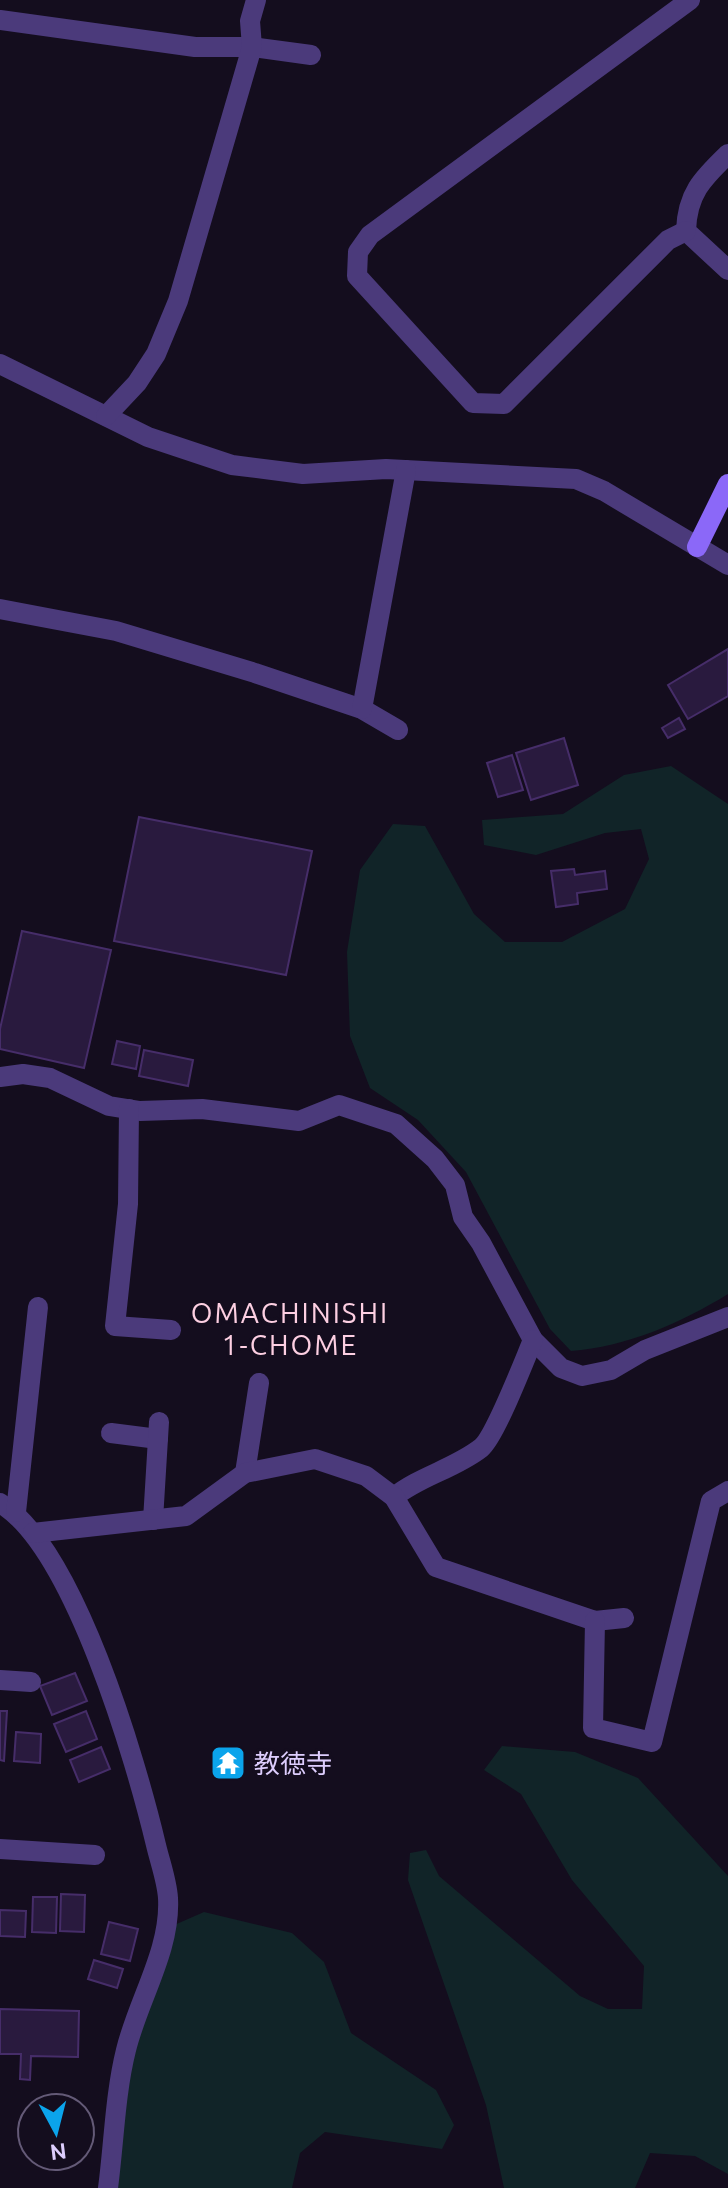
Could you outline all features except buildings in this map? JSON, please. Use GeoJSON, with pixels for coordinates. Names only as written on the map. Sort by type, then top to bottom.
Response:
{"type":"FeatureCollection","features":[{"type":"Feature","properties":{"kind":"street"},"geometry":{"type":"LineString","coordinates":[[106,416],[137,383],[156,354],[178,301],[252,47],[250,21],[256,0]]}},
{"type":"Feature","properties":{"kind":"street"},"geometry":{"type":"LineString","coordinates":[[686,231],[668,240],[504,404],[473,403],[357,276],[358,252],[370,235],[690,0]]}},
{"type":"Feature","properties":{"kind":"street"},"geometry":{"type":"LineString","coordinates":[[0,20],[195,47],[252,47],[311,55]]}},
{"type":"Feature","properties":{"kind":"street"},"geometry":{"type":"LineString","coordinates":[[728,154],[703,178],[687,207],[686,231],[728,270]]}},
{"type":"Feature","properties":{"kind":"street"},"geometry":{"type":"LineString","coordinates":[[0,364],[148,437],[232,465],[303,474],[406,470],[576,479],[604,491],[728,565]]}},
{"type":"Feature","properties":{"kind":"street"},"geometry":{"type":"LineString","coordinates":[[362,709],[406,470]]}},
{"type":"Feature","properties":{"kind":"street"},"geometry":{"type":"LineString","coordinates":[[697,547],[728,484]]}},
{"type":"Feature","properties":{"kind":"street"},"geometry":{"type":"LineString","coordinates":[[0,609],[116,631],[362,709],[398,730]]}},
{"type":"Feature","properties":{"kind":"street"},"geometry":{"type":"LineString","coordinates":[[0,1077],[50,1078],[109,1106],[129,1109],[202,1109],[299,1121],[339,1105],[396,1124],[435,1159],[455,1185],[463,1217],[481,1243],[533,1340],[561,1368],[582,1376],[611,1370],[645,1350],[728,1317]]}},
{"type":"Feature","properties":{"kind":"street"},"geometry":{"type":"LineString","coordinates":[[129,1109],[128,1204],[115,1326],[171,1330]]}},
{"type":"Feature","properties":{"kind":"street"},"geometry":{"type":"LineString","coordinates":[[38,1307],[8,1508],[33,1533],[77,1606],[131,1752],[168,1897],[165,1936],[126,2051],[108,2188]]}},
{"type":"Feature","properties":{"kind":"street"},"geometry":{"type":"LineString","coordinates":[[394,1497],[412,1483],[446,1469],[484,1446],[533,1340]]}},
{"type":"Feature","properties":{"kind":"street"},"geometry":{"type":"LineString","coordinates":[[245,1473],[259,1383]]}},
{"type":"Feature","properties":{"kind":"street"},"geometry":{"type":"LineString","coordinates":[[111,1433],[159,1430],[153,1520]]}},
{"type":"Feature","properties":{"kind":"street"},"geometry":{"type":"LineString","coordinates":[[33,1533],[186,1516],[245,1473],[315,1459],[366,1476],[394,1497],[436,1567],[595,1621],[624,1618]]}},
{"type":"Feature","properties":{"kind":"street"},"geometry":{"type":"LineString","coordinates":[[595,1621],[593,1728],[652,1742],[711,1501],[728,1491]]}},
{"type":"Feature","properties":{"kind":"street"},"geometry":{"type":"LineString","coordinates":[[0,1680],[31,1682]]}},
{"type":"Feature","properties":{"kind":"street"},"geometry":{"type":"LineString","coordinates":[[0,1849],[95,1855]]}},
{"type":"Feature","properties":{"kind":"green space"},"geometry":{"type":"Polygon","coordinates":[[[671,766],[728,804],[728,1294],[652,1332],[592,1349],[571,1351],[550,1329],[466,1172],[418,1120],[370,1088],[350,1036],[347,952],[360,870],[393,824],[425,826],[474,914],[505,942],[562,942],[625,909],[649,859],[641,829],[605,833],[536,855],[484,845],[482,820],[563,814],[624,775],[671,766]]]}},
{"type":"Feature","properties":{"kind":"green space"},"geometry":{"type":"Polygon","coordinates":[[[502,1746],[575,1752],[638,1778],[728,1876],[728,2174],[695,2156],[650,2153],[635,2188],[504,2188],[486,2105],[408,1880],[410,1853],[426,1850],[439,1876],[580,1996],[608,2009],[642,2009],[644,1966],[572,1880],[521,1794],[484,1770],[502,1746]]]}},
{"type":"Feature","properties":{"kind":"green space"},"geometry":{"type":"Polygon","coordinates":[[[204,1912],[292,1933],[324,1962],[351,2033],[436,2090],[454,2125],[442,2149],[325,2132],[300,2153],[292,2188],[117,2188],[121,2076],[172,1926],[204,1912]]]}},
{"type":"Feature","properties":{"kind":"place","name":"教徳寺"},"geometry":{"type":"Point","coordinates":[228,1763]}},
{"type":"Feature","properties":{"kind":"district","name":"OMACHINISHI 1-CHOME"},"geometry":{"type":"Point","coordinates":[290,1328]}}]}
